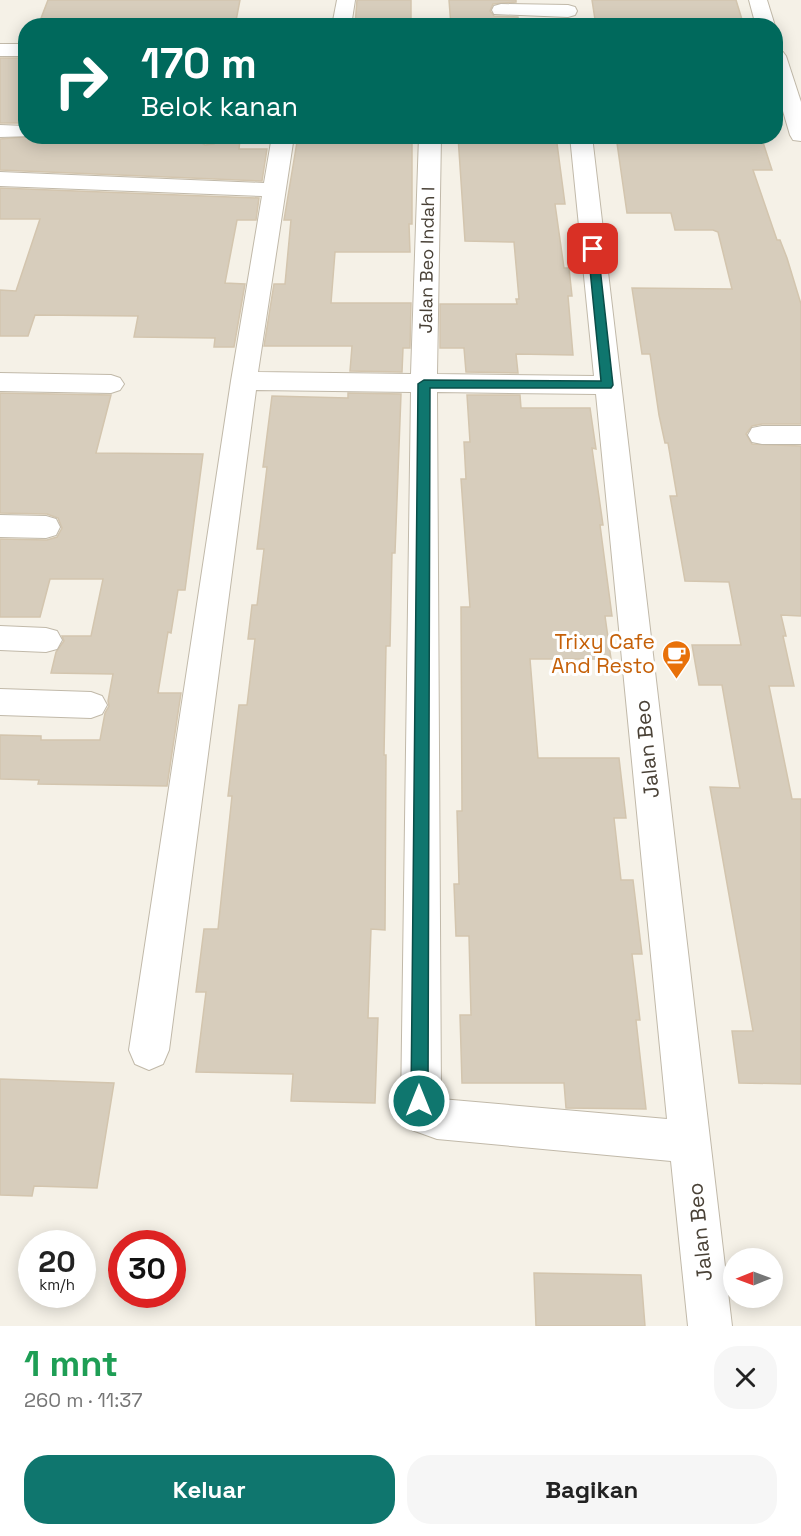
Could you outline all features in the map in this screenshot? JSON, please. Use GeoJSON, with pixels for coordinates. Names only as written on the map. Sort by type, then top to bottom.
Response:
{"type":"FeatureCollection","features":[{"type":"Feature","properties":{"kind":"street"},"geometry":{"type":"LineString","coordinates":[[343,18],[346,0]]}},
{"type":"Feature","properties":{"kind":"street"},"geometry":{"type":"LineString","coordinates":[[758,0],[764,18]]}},
{"type":"Feature","properties":{"kind":"street"},"geometry":{"type":"LineString","coordinates":[[501,10],[568,12]]}},
{"type":"Feature","properties":{"kind":"street"},"geometry":{"type":"LineString","coordinates":[[0,50],[18,50]]}},
{"type":"Feature","properties":{"kind":"street"},"geometry":{"type":"LineString","coordinates":[[783,78],[801,135]]}},
{"type":"Feature","properties":{"kind":"street"},"geometry":{"type":"LineString","coordinates":[[0,131],[18,132]]}},
{"type":"Feature","properties":{"kind":"street"},"geometry":{"type":"LineString","coordinates":[[148,1050],[244,381],[282,144]]}},
{"type":"Feature","properties":{"kind":"street","name":"Jalan Beo Indah I"},"geometry":{"type":"LineString","coordinates":[[430,144],[424,384],[421,1108],[426,1116],[437,1119],[691,1142]]}},
{"type":"Feature","properties":{"kind":"street","name":"Jalan Beo"},"geometry":{"type":"LineString","coordinates":[[582,144],[710,1326]]}},
{"type":"Feature","properties":{"kind":"street"},"geometry":{"type":"LineString","coordinates":[[0,179],[276,190]]}},
{"type":"Feature","properties":{"kind":"street"},"geometry":{"type":"LineString","coordinates":[[244,381],[607,385]]}},
{"type":"Feature","properties":{"kind":"street"},"geometry":{"type":"LineString","coordinates":[[0,382],[111,384]]}},
{"type":"Feature","properties":{"kind":"street"},"geometry":{"type":"LineString","coordinates":[[762,435],[801,435]]}},
{"type":"Feature","properties":{"kind":"street"},"geometry":{"type":"LineString","coordinates":[[0,526],[46,527]]}},
{"type":"Feature","properties":{"kind":"street"},"geometry":{"type":"LineString","coordinates":[[0,638],[46,640]]}},
{"type":"Feature","properties":{"kind":"street"},"geometry":{"type":"LineString","coordinates":[[0,702],[91,705]]}},
{"type":"Feature","properties":{"kind":"building"},"geometry":{"type":"Polygon","coordinates":[[[48,0],[240,0],[237,18],[41,18],[48,0]]]}},
{"type":"Feature","properties":{"kind":"building"},"geometry":{"type":"Polygon","coordinates":[[[357,0],[411,0],[411,18],[356,18],[357,0]]]}},
{"type":"Feature","properties":{"kind":"building"},"geometry":{"type":"Polygon","coordinates":[[[449,0],[516,0],[516,2],[493,4],[490,11],[494,16],[518,18],[450,18],[449,0]]]}},
{"type":"Feature","properties":{"kind":"building"},"geometry":{"type":"Polygon","coordinates":[[[592,0],[736,0],[742,18],[595,18],[592,0]]]}},
{"type":"Feature","properties":{"kind":"building"},"geometry":{"type":"Polygon","coordinates":[[[0,58],[18,58],[18,123],[0,123],[0,58]]]}},
{"type":"Feature","properties":{"kind":"building"},"geometry":{"type":"Polygon","coordinates":[[[18,137],[18,144],[240,144],[239,149],[267,149],[262,181],[0,170],[0,139],[18,137]]]}},
{"type":"Feature","properties":{"kind":"building"},"geometry":{"type":"Polygon","coordinates":[[[297,144],[412,144],[410,252],[335,252],[331,303],[411,303],[410,348],[403,348],[402,372],[350,371],[352,346],[264,346],[274,284],[285,284],[291,220],[284,220],[297,144]]]}},
{"type":"Feature","properties":{"kind":"building"},"geometry":{"type":"Polygon","coordinates":[[[459,144],[557,144],[565,204],[555,204],[564,268],[569,268],[572,296],[568,296],[573,355],[516,354],[518,373],[466,372],[464,348],[440,348],[440,304],[517,304],[516,299],[519,299],[514,242],[465,241],[459,144]]]}},
{"type":"Feature","properties":{"kind":"building"},"geometry":{"type":"Polygon","coordinates":[[[617,144],[764,144],[772,170],[753,170],[777,240],[780,240],[787,258],[801,304],[801,424],[762,424],[752,426],[746,434],[752,444],[801,446],[801,616],[781,615],[786,636],[783,636],[794,686],[769,686],[792,799],[801,799],[801,1084],[739,1083],[732,1031],[753,1031],[710,787],[740,788],[722,685],[699,685],[692,645],[741,645],[729,582],[685,581],[670,496],[677,496],[668,443],[665,443],[659,415],[650,354],[642,354],[632,288],[732,289],[718,232],[675,230],[671,213],[627,213],[617,144]]]}},
{"type":"Feature","properties":{"kind":"building"},"geometry":{"type":"Polygon","coordinates":[[[0,188],[259,198],[256,220],[237,220],[225,283],[245,284],[234,347],[214,347],[215,338],[134,337],[138,316],[35,315],[28,336],[0,336],[0,290],[16,291],[40,219],[0,219],[0,188]]]}},
{"type":"Feature","properties":{"kind":"building"},"geometry":{"type":"Polygon","coordinates":[[[0,393],[111,395],[96,453],[203,454],[185,590],[178,590],[171,633],[168,632],[158,693],[181,693],[167,786],[38,784],[39,780],[0,779],[0,735],[41,736],[41,740],[100,740],[105,713],[109,706],[113,674],[51,673],[56,652],[64,641],[62,636],[91,636],[103,579],[50,579],[40,617],[0,617],[0,539],[47,540],[57,537],[62,528],[58,518],[47,514],[0,513],[0,393]]]}},
{"type":"Feature","properties":{"kind":"building"},"geometry":{"type":"Polygon","coordinates":[[[348,393],[401,394],[395,553],[392,553],[390,646],[386,646],[385,930],[371,929],[368,1018],[378,1018],[375,1103],[291,1101],[293,1074],[196,1072],[206,992],[196,992],[204,929],[218,929],[232,796],[228,796],[239,705],[247,705],[255,639],[248,639],[252,605],[257,605],[264,549],[257,549],[267,467],[263,467],[272,396],[348,398],[348,393]]]}},
{"type":"Feature","properties":{"kind":"building"},"geometry":{"type":"Polygon","coordinates":[[[467,395],[520,395],[521,408],[590,408],[596,449],[592,448],[603,525],[600,525],[612,616],[605,616],[611,659],[530,659],[538,758],[619,758],[626,818],[614,818],[621,880],[633,880],[642,954],[632,954],[640,1020],[636,1020],[646,1109],[566,1108],[564,1083],[462,1083],[460,1015],[471,1015],[469,936],[456,936],[454,884],[459,884],[457,811],[462,811],[461,607],[470,607],[461,479],[466,479],[464,442],[470,442],[467,395]]]}},
{"type":"Feature","properties":{"kind":"building"},"geometry":{"type":"Polygon","coordinates":[[[0,1079],[114,1083],[97,1188],[34,1186],[32,1196],[0,1195],[0,1079]]]}},
{"type":"Feature","properties":{"kind":"building"},"geometry":{"type":"Polygon","coordinates":[[[534,1273],[641,1275],[645,1326],[536,1326],[534,1273]]]}},
{"type":"Feature","properties":{"kind":"place","name":"Trixy Cafe And Resto"},"geometry":{"type":"Point","coordinates":[676,680]}},
{"type":"Feature","properties":{"kind":"route"},"geometry":{"type":"LineString","coordinates":[[419,1101],[424,384],[607,385],[593,249]]}}]}
